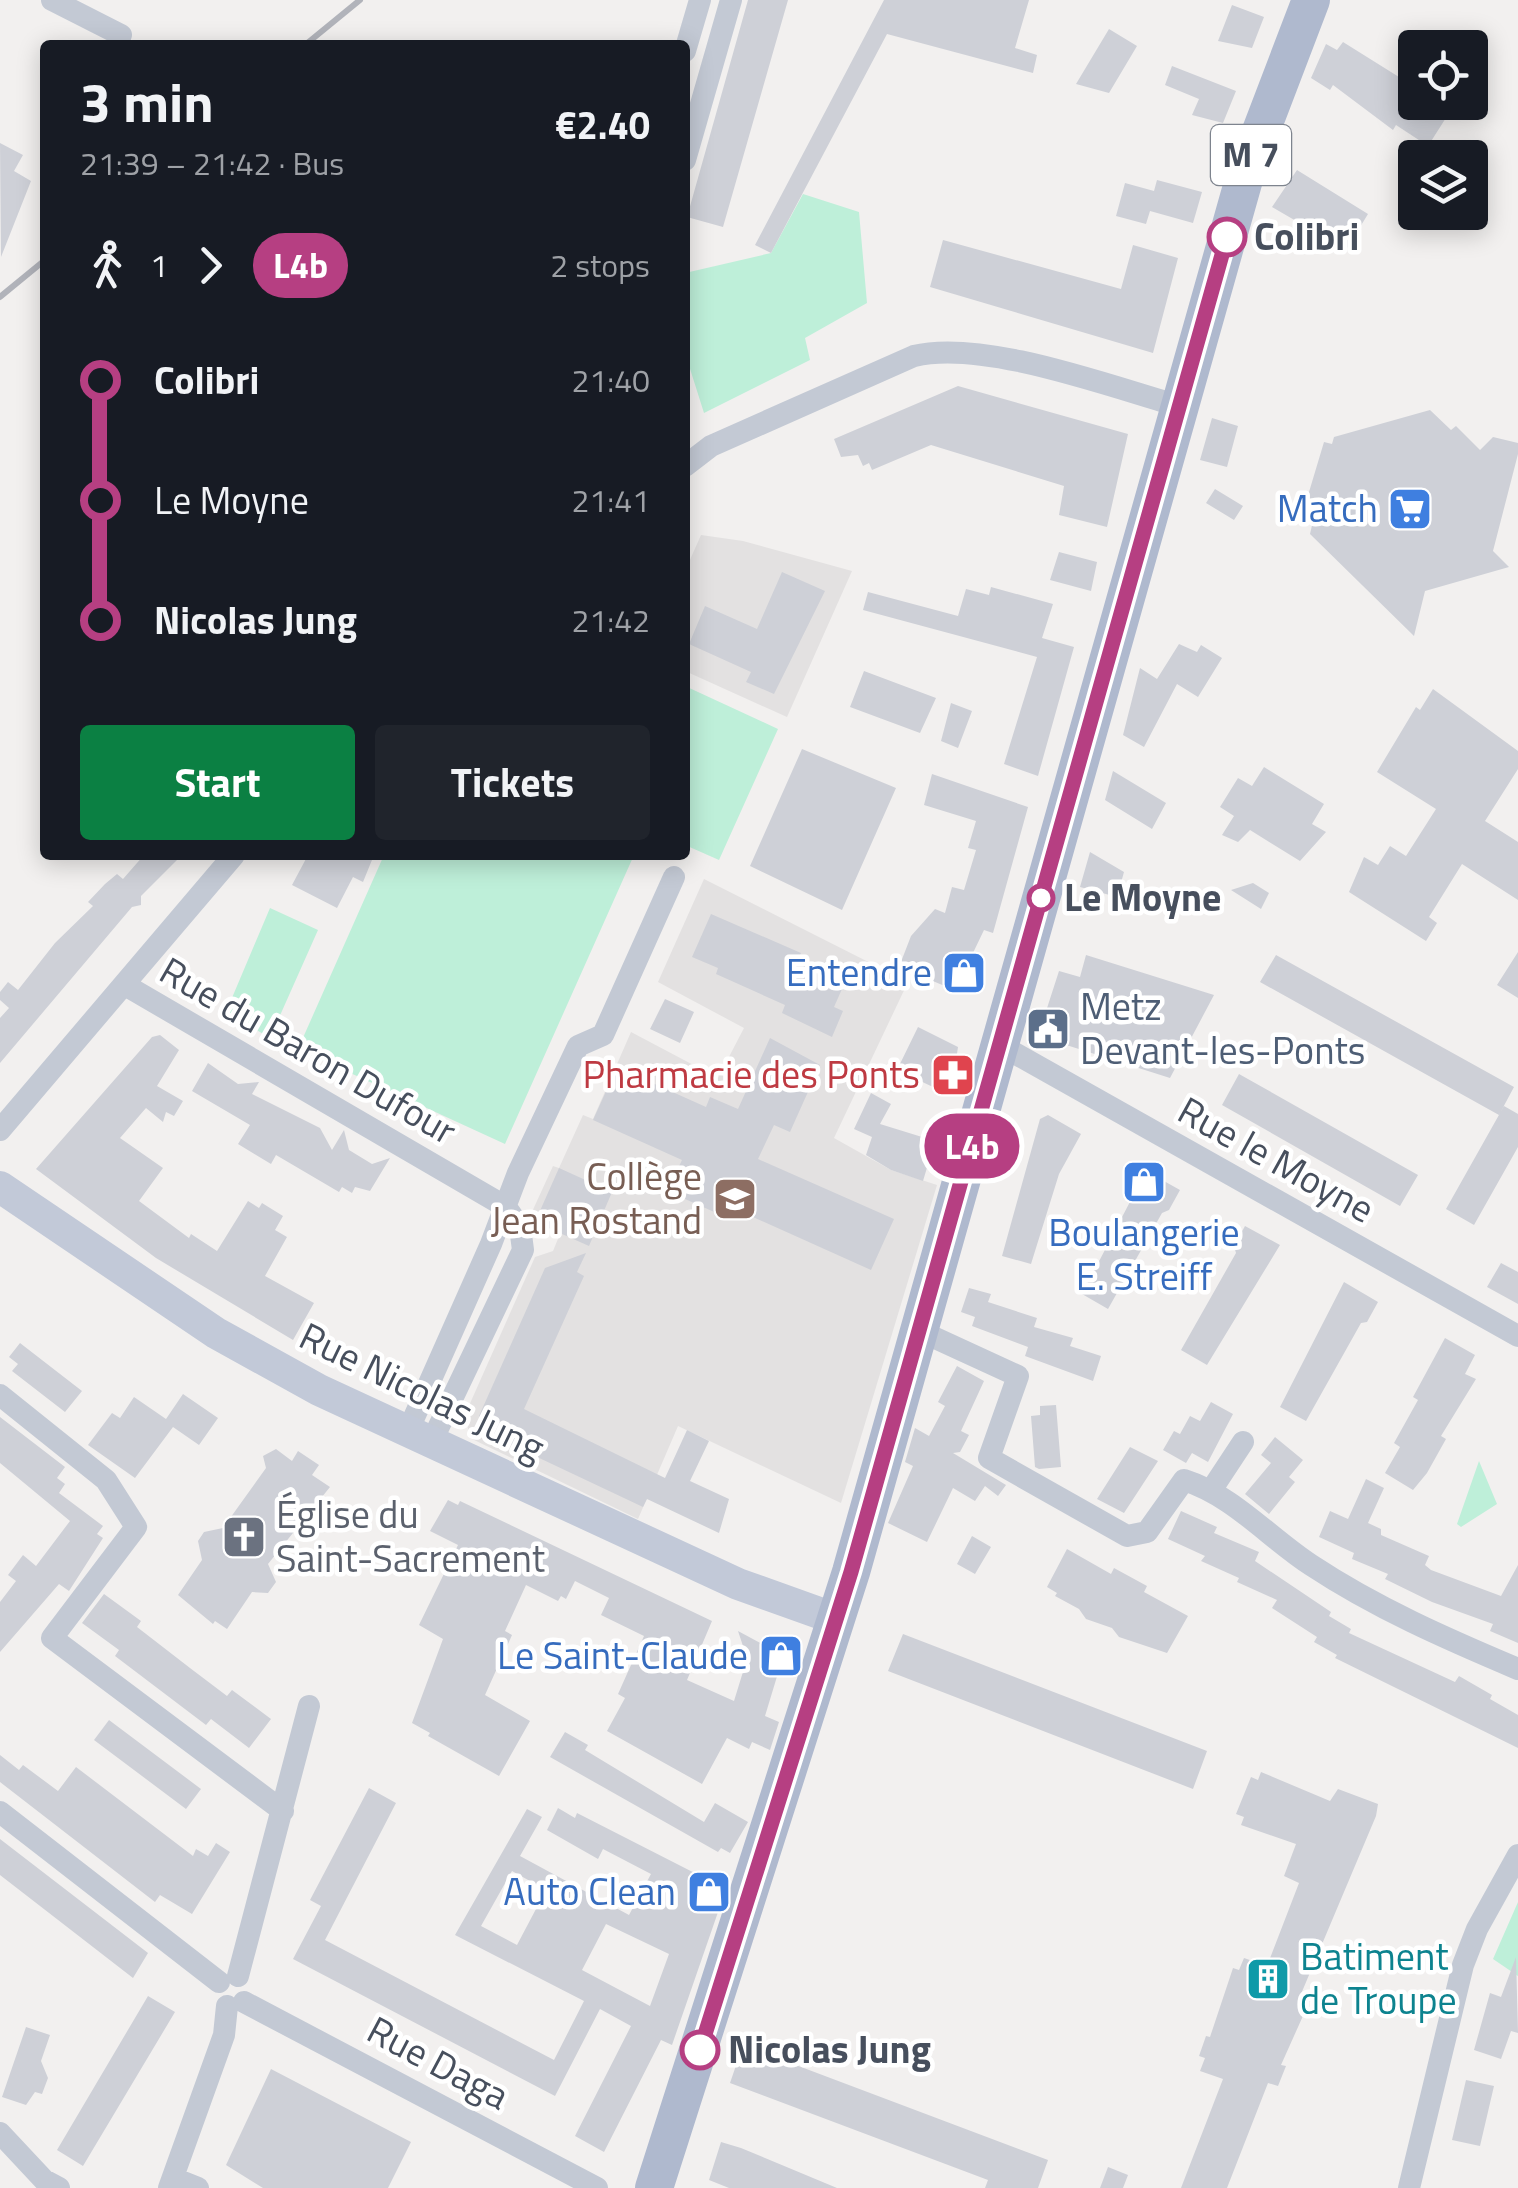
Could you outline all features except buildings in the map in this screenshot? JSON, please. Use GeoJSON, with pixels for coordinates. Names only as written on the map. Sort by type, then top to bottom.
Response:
{"type":"FeatureCollection","features":[{"type":"Feature","properties":{"kind":"main road","name":"M 7"},"geometry":{"type":"LineString","coordinates":[[654,2188],[836,1619],[1256,136],[1311,0]]}},
{"type":"Feature","properties":{"kind":"main road","name":"Rue Nicolas Jung"},"geometry":{"type":"LineString","coordinates":[[0,1187],[216,1333],[420,1437],[738,1584],[836,1619]]}},
{"type":"Feature","properties":{"kind":"street"},"geometry":{"type":"LineString","coordinates":[[52,0],[122,35]]}},
{"type":"Feature","properties":{"kind":"street"},"geometry":{"type":"LineString","coordinates":[[688,40],[700,0]]}},
{"type":"Feature","properties":{"kind":"street"},"geometry":{"type":"LineString","coordinates":[[690,143],[731,0]]}},
{"type":"Feature","properties":{"kind":"street"},"geometry":{"type":"LineString","coordinates":[[690,462],[711,446],[914,356],[940,349],[987,354],[1179,406]]}},
{"type":"Feature","properties":{"kind":"street"},"geometry":{"type":"LineString","coordinates":[[0,1130],[230,860]]}},
{"type":"Feature","properties":{"kind":"street"},"geometry":{"type":"LineString","coordinates":[[420,1437],[523,1250],[520,1227],[506,1208],[518,1173],[578,1046],[602,1035],[674,877]]}},
{"type":"Feature","properties":{"kind":"street","name":"Rue du Baron Dufour"},"geometry":{"type":"LineString","coordinates":[[125,985],[506,1208]]}},
{"type":"Feature","properties":{"kind":"street","name":"Rue le Moyne"},"geometry":{"type":"LineString","coordinates":[[1000,1045],[1518,1336]]}},
{"type":"Feature","properties":{"kind":"street"},"geometry":{"type":"LineString","coordinates":[[920,1331],[1018,1376],[989,1458],[1128,1536],[1147,1532],[1184,1480],[1212,1489],[1325,1574],[1414,1625],[1518,1670]]}},
{"type":"Feature","properties":{"kind":"street"},"geometry":{"type":"LineString","coordinates":[[0,1395],[106,1480],[136,1527],[52,1638],[284,1811]]}},
{"type":"Feature","properties":{"kind":"street"},"geometry":{"type":"LineString","coordinates":[[1212,1489],[1243,1442]]}},
{"type":"Feature","properties":{"kind":"street"},"geometry":{"type":"LineString","coordinates":[[228,1979],[284,1811],[308,1706]]}},
{"type":"Feature","properties":{"kind":"street"},"geometry":{"type":"LineString","coordinates":[[0,1812],[228,1979],[248,1988],[235,2004],[171,2183],[198,2188]]}},
{"type":"Feature","properties":{"kind":"street"},"geometry":{"type":"LineString","coordinates":[[1409,2188],[1463,1965],[1477,1929],[1518,1855]]}},
{"type":"Feature","properties":{"kind":"street","name":"Rue Daga"},"geometry":{"type":"LineString","coordinates":[[235,2004],[597,2188]]}},
{"type":"Feature","properties":{"kind":"street"},"geometry":{"type":"LineString","coordinates":[[0,2132],[44,2180],[59,2188]]}},
{"type":"Feature","properties":{"kind":"shaded area"},"geometry":{"type":"Polygon","coordinates":[[[701,535],[743,541],[852,571],[787,717],[690,673],[690,560],[701,535]]]}},
{"type":"Feature","properties":{"kind":"shaded area","name":"Collège Jean Rostand"},"geometry":{"type":"Polygon","coordinates":[[[704,879],[908,982],[834,1138],[891,1170],[937,1185],[841,1503],[678,1426],[638,1519],[472,1439],[464,1417],[535,1257],[553,1251],[560,1234],[531,1214],[553,1166],[559,1168],[583,1115],[593,1119],[631,1032],[718,1078],[744,1028],[658,982],[704,879]]]}},
{"type":"Feature","properties":{"kind":"green space"},"geometry":{"type":"Polygon","coordinates":[[[803,194],[859,212],[867,303],[805,338],[810,360],[704,413],[690,369],[690,272],[771,253],[803,194]]]}},
{"type":"Feature","properties":{"kind":"green space"},"geometry":{"type":"Polygon","coordinates":[[[690,688],[778,729],[719,860],[690,847],[690,688]]]}},
{"type":"Feature","properties":{"kind":"green space"},"geometry":{"type":"Polygon","coordinates":[[[382,860],[632,860],[505,1144],[298,1049],[382,860]]]}},
{"type":"Feature","properties":{"kind":"green space"},"geometry":{"type":"Polygon","coordinates":[[[270,908],[318,930],[270,1038],[226,1012],[270,908]]]}},
{"type":"Feature","properties":{"kind":"green space"},"geometry":{"type":"Polygon","coordinates":[[[1479,1461],[1497,1504],[1461,1527],[1457,1524],[1479,1461]]]}},
{"type":"Feature","properties":{"kind":"green space"},"geometry":{"type":"Polygon","coordinates":[[[1518,1902],[1518,1976],[1493,1959],[1518,1902]]]}},
{"type":"Feature","properties":{"kind":"railway"},"geometry":{"type":"LineString","coordinates":[[311,40],[360,0]]}},
{"type":"Feature","properties":{"kind":"railway"},"geometry":{"type":"LineString","coordinates":[[0,297],[40,264]]}},
{"type":"Feature","properties":{"kind":"bus line","name":"L4b"},"geometry":{"type":"LineString","coordinates":[[700,2050],[754,1869],[851,1572],[1227,237]]}},
{"type":"Feature","properties":{"kind":"place","name":"Colibri"},"geometry":{"type":"Point","coordinates":[1227,237]}},
{"type":"Feature","properties":{"kind":"place","name":"Match"},"geometry":{"type":"Point","coordinates":[1410,509]}},
{"type":"Feature","properties":{"kind":"place","name":"Le Moyne"},"geometry":{"type":"Point","coordinates":[1041,898]}},
{"type":"Feature","properties":{"kind":"place","name":"Entendre"},"geometry":{"type":"Point","coordinates":[964,973]}},
{"type":"Feature","properties":{"kind":"place","name":"Metz Devant-les-Ponts"},"geometry":{"type":"Point","coordinates":[1048,1029]}},
{"type":"Feature","properties":{"kind":"place","name":"Pharmacie des Ponts"},"geometry":{"type":"Point","coordinates":[953,1075]}},
{"type":"Feature","properties":{"kind":"place","name":"Boulangerie E. Streiff"},"geometry":{"type":"Point","coordinates":[1144,1182]}},
{"type":"Feature","properties":{"kind":"place","name":"Collège Jean Rostand"},"geometry":{"type":"Point","coordinates":[735,1199]}},
{"type":"Feature","properties":{"kind":"place","name":"Église du Saint-Sacrement"},"geometry":{"type":"Point","coordinates":[244,1537]}},
{"type":"Feature","properties":{"kind":"place","name":"Le Saint-Claude"},"geometry":{"type":"Point","coordinates":[781,1656]}},
{"type":"Feature","properties":{"kind":"place","name":"Auto Clean"},"geometry":{"type":"Point","coordinates":[709,1892]}},
{"type":"Feature","properties":{"kind":"place","name":"Batiment de Troupe"},"geometry":{"type":"Point","coordinates":[1268,1979]}},
{"type":"Feature","properties":{"kind":"place","name":"Nicolas Jung"},"geometry":{"type":"Point","coordinates":[700,2050]}}]}
